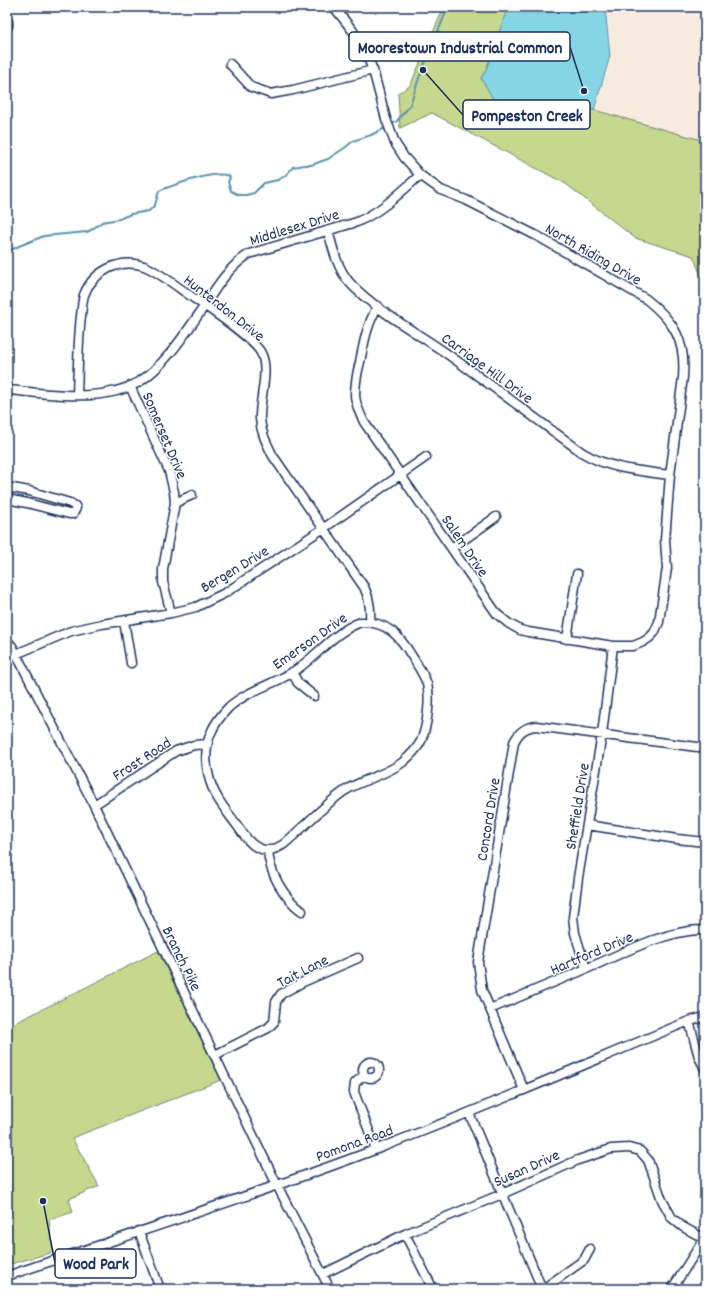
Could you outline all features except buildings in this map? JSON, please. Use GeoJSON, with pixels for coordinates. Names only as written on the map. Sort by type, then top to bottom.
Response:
{"type":"FeatureCollection","features":[{"type":"Feature","properties":{"kind":"street","name":"North Riding Drive"},"geometry":{"type":"LineString","coordinates":[[334,7],[353,31],[364,49],[373,70],[386,119],[395,143],[404,157],[420,175],[441,190],[466,200],[539,237],[646,299],[666,317],[672,326],[680,342],[684,361],[670,475],[665,540],[667,568],[662,597]]}},
{"type":"Feature","properties":{"kind":"street"},"geometry":{"type":"LineString","coordinates":[[230,64],[250,86],[271,94],[294,90],[373,70]]}},
{"type":"Feature","properties":{"kind":"street","name":"Middlesex Drive"},"geometry":{"type":"LineString","coordinates":[[7,390],[77,395],[105,394],[138,382],[150,373],[165,358],[184,335],[227,271],[239,260],[249,254],[370,217],[420,175]]}},
{"type":"Feature","properties":{"kind":"street","name":"Carriage Hill Drive"},"geometry":{"type":"LineString","coordinates":[[328,230],[334,253],[341,271],[360,292],[583,453],[593,459],[613,467],[670,475]]}},
{"type":"Feature","properties":{"kind":"street","name":"Hunterdon Drive"},"geometry":{"type":"LineString","coordinates":[[77,395],[79,331],[83,299],[92,282],[104,271],[114,266],[125,264],[143,266],[155,272],[204,305],[251,341],[261,353],[264,366],[260,418],[264,437],[273,456],[369,595],[371,608],[370,622]]}},
{"type":"Feature","properties":{"kind":"street","name":"Salem Drive"},"geometry":{"type":"LineString","coordinates":[[378,306],[371,317],[366,332],[356,378],[355,396],[358,409],[364,422],[497,614],[520,630],[528,632],[613,646],[633,646],[649,638],[654,633],[659,622],[662,597]]}},
{"type":"Feature","properties":{"kind":"street","name":"Somerset Drive"},"geometry":{"type":"LineString","coordinates":[[130,386],[168,471],[174,492],[175,503],[163,569],[163,582],[171,613]]}},
{"type":"Feature","properties":{"kind":"street","name":"Bergen Drive"},"geometry":{"type":"LineString","coordinates":[[16,654],[71,631],[196,607],[225,593],[401,476],[426,457]]}},
{"type":"Feature","properties":{"kind":"street"},"geometry":{"type":"LineString","coordinates":[[7,487],[29,491],[70,503],[76,508],[73,514],[69,514],[7,499]]}},
{"type":"Feature","properties":{"kind":"street"},"geometry":{"type":"LineString","coordinates":[[175,503],[192,495]]}},
{"type":"Feature","properties":{"kind":"street"},"geometry":{"type":"LineString","coordinates":[[452,548],[496,517]]}},
{"type":"Feature","properties":{"kind":"street"},"geometry":{"type":"LineString","coordinates":[[567,639],[577,574]]}},
{"type":"Feature","properties":{"kind":"street"},"geometry":{"type":"LineString","coordinates":[[124,621],[130,663]]}},
{"type":"Feature","properties":{"kind":"street","name":"Emerson Drive"},"geometry":{"type":"LineString","coordinates":[[361,622],[382,624],[394,633],[409,651],[427,685],[429,700],[421,741],[414,752],[403,762],[347,790],[284,844],[277,848],[268,850],[260,848],[248,841],[220,802],[209,779],[205,752],[214,725],[229,707],[242,697],[292,672],[308,661],[337,635],[349,627],[361,622]]}},
{"type":"Feature","properties":{"kind":"street","name":"Branch Pike"},"geometry":{"type":"LineString","coordinates":[[7,641],[12,646],[94,805],[277,1185],[330,1289]]}},
{"type":"Feature","properties":{"kind":"street","name":"Sheffield Drive"},"geometry":{"type":"LineString","coordinates":[[586,969],[574,933],[573,917],[602,734],[613,646]]}},
{"type":"Feature","properties":{"kind":"street"},"geometry":{"type":"LineString","coordinates":[[292,672],[298,683],[314,696]]}},
{"type":"Feature","properties":{"kind":"street","name":"Concord Drive"},"geometry":{"type":"LineString","coordinates":[[524,1090],[482,990],[478,962],[514,742],[522,731],[531,726],[536,726],[705,748]]}},
{"type":"Feature","properties":{"kind":"street","name":"Frost Road"},"geometry":{"type":"LineString","coordinates":[[94,805],[176,751],[194,745],[207,744]]}},
{"type":"Feature","properties":{"kind":"street"},"geometry":{"type":"LineString","coordinates":[[587,826],[705,842]]}},
{"type":"Feature","properties":{"kind":"street"},"geometry":{"type":"LineString","coordinates":[[268,850],[269,859],[280,885],[293,904],[302,911]]}},
{"type":"Feature","properties":{"kind":"street","name":"Hartford Drive"},"geometry":{"type":"LineString","coordinates":[[490,1009],[661,938],[692,930],[705,930]]}},
{"type":"Feature","properties":{"kind":"street","name":"Tait Lane"},"geometry":{"type":"LineString","coordinates":[[215,1055],[268,1028],[274,1022],[276,1002],[281,994],[303,982],[358,958]]}},
{"type":"Feature","properties":{"kind":"street","name":"Pomona Road"},"geometry":{"type":"LineString","coordinates":[[7,1276],[277,1185],[376,1149],[469,1113],[689,1021],[705,1017]]}},
{"type":"Feature","properties":{"kind":"street"},"geometry":{"type":"LineString","coordinates":[[689,1021],[699,1057],[705,1069]]}},
{"type":"Feature","properties":{"kind":"street"},"geometry":{"type":"LineString","coordinates":[[364,1075],[355,1083],[354,1092],[376,1149]]}},
{"type":"Feature","properties":{"kind":"street"},"geometry":{"type":"LineString","coordinates":[[469,1113],[542,1289],[584,1260],[590,1249]]}},
{"type":"Feature","properties":{"kind":"street","name":"Susan Drive"},"geometry":{"type":"LineString","coordinates":[[323,1274],[405,1234],[502,1194],[578,1160],[612,1150],[629,1148],[640,1151],[648,1160],[662,1200],[672,1218],[683,1227],[704,1239]]}},
{"type":"Feature","properties":{"kind":"street"},"geometry":{"type":"LineString","coordinates":[[139,1231],[160,1289]]}},
{"type":"Feature","properties":{"kind":"street"},"geometry":{"type":"LineString","coordinates":[[405,1234],[433,1289]]}},
{"type":"Feature","properties":{"kind":"street"},"geometry":{"type":"LineString","coordinates":[[672,1289],[704,1239]]}},
{"type":"Feature","properties":{"kind":"shaded area"},"geometry":{"type":"Polygon","coordinates":[[[480,7],[705,7],[705,198],[551,140],[480,7]]]}},
{"type":"Feature","properties":{"kind":"green space"},"geometry":{"type":"Polygon","coordinates":[[[444,7],[508,7],[486,70],[481,78],[499,109],[594,110],[705,141],[705,285],[693,256],[635,238],[566,184],[432,113],[400,128],[398,93],[410,86],[444,7]]]}},
{"type":"Feature","properties":{"kind":"green space"},"geometry":{"type":"Polygon","coordinates":[[[158,951],[221,1080],[72,1138],[99,1186],[69,1199],[73,1212],[49,1220],[53,1252],[7,1265],[7,1027],[158,951]]]}},
{"type":"Feature","properties":{"kind":"water"},"geometry":{"type":"Polygon","coordinates":[[[508,7],[605,7],[610,56],[594,110],[499,109],[481,78],[486,70],[508,7]]]}},
{"type":"Feature","properties":{"kind":"waterway"},"geometry":{"type":"LineString","coordinates":[[391,125],[397,121],[410,105],[419,78],[448,7]]}},
{"type":"Feature","properties":{"kind":"waterway"},"geometry":{"type":"LineString","coordinates":[[7,252],[44,236],[87,232],[102,222],[149,211],[155,205],[159,191],[194,179],[215,175],[229,176],[230,178],[228,182],[231,191],[239,195],[254,193],[264,183],[278,180],[285,176],[293,167],[311,165],[328,159],[353,141],[371,135],[387,127]]}},
{"type":"Feature","properties":{"kind":"place","name":"Pompeston Creek"},"geometry":{"type":"Point","coordinates":[423,70]}},
{"type":"Feature","properties":{"kind":"place","name":"Moorestown Industrial Common"},"geometry":{"type":"Point","coordinates":[584,91]}},
{"type":"Feature","properties":{"kind":"place","name":"Wood Park"},"geometry":{"type":"Point","coordinates":[43,1201]}}]}
